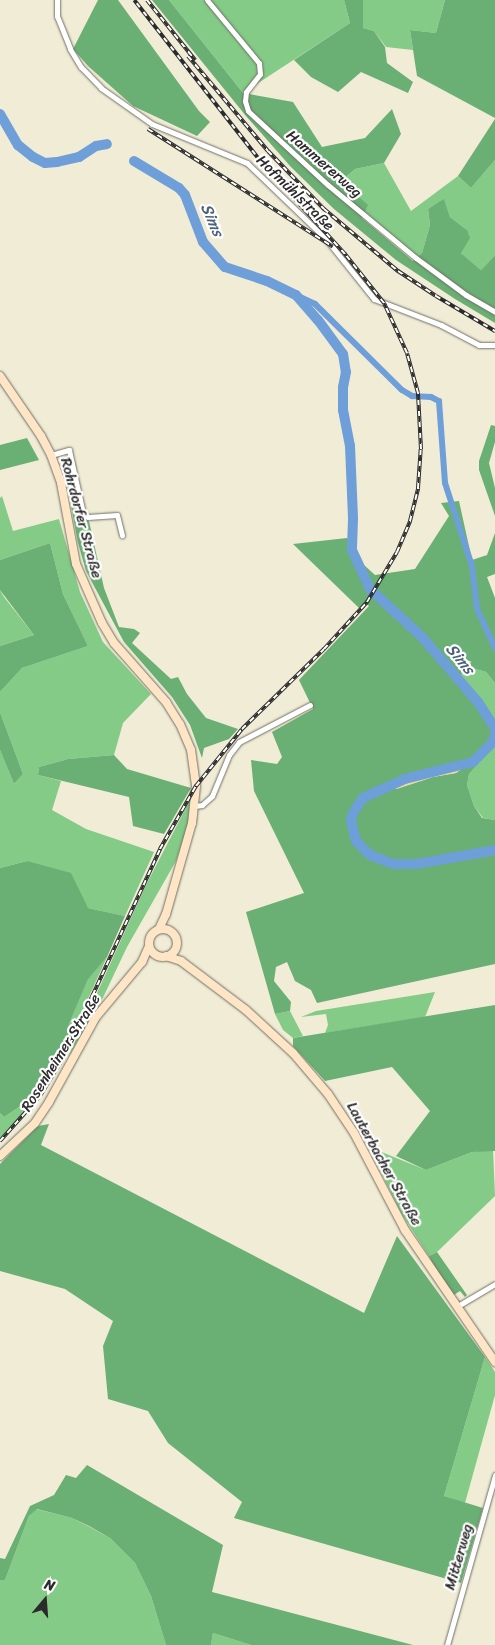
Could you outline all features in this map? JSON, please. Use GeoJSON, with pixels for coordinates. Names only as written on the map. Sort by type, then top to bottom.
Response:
{"type":"FeatureCollection","features":[{"type":"Feature","properties":{"kind":"main road","name":"Rohrdorfer Straße"},"geometry":{"type":"LineString","coordinates":[[0,376],[41,436],[50,455],[61,483],[70,540],[81,580],[114,643],[166,702],[180,724],[191,750],[195,768],[195,806],[189,836],[166,914],[159,930]]}},
{"type":"Feature","properties":{"kind":"main road","name":"Rohrdorfer Straße"},"geometry":{"type":"LineString","coordinates":[[166,914],[170,931]]}},
{"type":"Feature","properties":{"kind":"main road"},"geometry":{"type":"LineString","coordinates":[[176,946],[172,953],[166,956],[157,955],[149,946],[151,936],[159,930],[170,931],[175,936],[181,961]]}},
{"type":"Feature","properties":{"kind":"main road","name":"Rosenheimer Straße"},"geometry":{"type":"LineString","coordinates":[[0,1156],[35,1123],[50,1102],[96,1017],[142,962],[149,946]]}},
{"type":"Feature","properties":{"kind":"main road","name":"Rosenheimer Straße"},"geometry":{"type":"LineString","coordinates":[[142,962],[157,955]]}},
{"type":"Feature","properties":{"kind":"main road","name":"Lauterbacher Straße"},"geometry":{"type":"LineString","coordinates":[[166,956],[181,961],[273,1034],[328,1094],[354,1132],[404,1230],[495,1362]]}},
{"type":"Feature","properties":{"kind":"street","name":"Hofmühlstraße"},"geometry":{"type":"LineString","coordinates":[[57,0],[57,16],[70,50],[81,67],[101,88],[152,124],[246,162],[326,240],[347,263],[370,296],[441,326],[484,347],[495,345]]}},
{"type":"Feature","properties":{"kind":"street","name":"Hammererweg"},"geometry":{"type":"LineString","coordinates":[[207,0],[259,63],[260,74],[246,92],[245,101],[248,111],[328,185],[416,258],[466,295],[495,312]]}},
{"type":"Feature","properties":{"kind":"street"},"geometry":{"type":"LineString","coordinates":[[50,455],[69,450],[83,513],[88,517],[117,515],[122,535]]}},
{"type":"Feature","properties":{"kind":"street"},"geometry":{"type":"LineString","coordinates":[[195,806],[202,805],[212,796],[229,755],[239,742],[310,705]]}},
{"type":"Feature","properties":{"kind":"street"},"geometry":{"type":"LineString","coordinates":[[456,1307],[495,1284]]}},
{"type":"Feature","properties":{"kind":"street","name":"Mitterweg"},"geometry":{"type":"LineString","coordinates":[[447,1645],[495,1476]]}},
{"type":"Feature","properties":{"kind":"green space"},"geometry":{"type":"Polygon","coordinates":[[[98,0],[118,0],[199,111],[210,122],[197,136],[133,106],[88,66],[73,49],[98,0]]]}},
{"type":"Feature","properties":{"kind":"green space"},"geometry":{"type":"Polygon","coordinates":[[[152,0],[169,0],[243,93],[293,102],[322,147],[365,138],[392,109],[401,134],[384,163],[355,169],[341,181],[368,205],[362,218],[413,261],[422,253],[430,225],[428,209],[444,199],[450,217],[467,230],[470,238],[461,253],[481,270],[495,255],[495,323],[396,260],[334,209],[291,167],[246,116],[152,0]]]}},
{"type":"Feature","properties":{"kind":"green space"},"geometry":{"type":"Polygon","coordinates":[[[169,0],[344,0],[350,23],[243,93],[169,0]]]}},
{"type":"Feature","properties":{"kind":"green space"},"geometry":{"type":"Polygon","coordinates":[[[344,0],[363,0],[363,28],[374,31],[385,47],[387,63],[413,82],[408,93],[361,72],[338,92],[311,77],[294,60],[350,23],[344,0]]]}},
{"type":"Feature","properties":{"kind":"green space"},"geometry":{"type":"Polygon","coordinates":[[[363,0],[445,0],[436,33],[410,30],[413,50],[386,47],[374,31],[363,28],[363,0]]]}},
{"type":"Feature","properties":{"kind":"green space"},"geometry":{"type":"Polygon","coordinates":[[[445,0],[495,0],[495,118],[417,76],[410,30],[436,33],[445,0]]]}},
{"type":"Feature","properties":{"kind":"green space"},"geometry":{"type":"Polygon","coordinates":[[[495,119],[495,160],[471,188],[458,176],[495,119]]]}},
{"type":"Feature","properties":{"kind":"green space"},"geometry":{"type":"Polygon","coordinates":[[[495,160],[495,255],[481,270],[461,253],[467,230],[450,217],[444,200],[428,209],[430,225],[422,253],[418,257],[364,213],[341,181],[355,169],[384,163],[411,211],[458,176],[471,188],[495,160]]]}},
{"type":"Feature","properties":{"kind":"green space"},"geometry":{"type":"Polygon","coordinates":[[[491,425],[495,426],[495,442],[489,463],[495,488],[495,516],[479,470],[479,461],[491,425]]]}},
{"type":"Feature","properties":{"kind":"green space"},"geometry":{"type":"Polygon","coordinates":[[[27,438],[39,460],[0,470],[0,445],[27,438]]]}},
{"type":"Feature","properties":{"kind":"green space"},"geometry":{"type":"Polygon","coordinates":[[[62,459],[67,459],[81,515],[89,521],[104,588],[119,627],[134,629],[140,633],[132,643],[171,679],[178,677],[187,694],[206,718],[238,729],[229,739],[204,748],[202,758],[190,725],[172,697],[124,642],[86,571],[78,543],[62,459]]]}},
{"type":"Feature","properties":{"kind":"green space"},"geometry":{"type":"Polygon","coordinates":[[[2,496],[13,531],[59,519],[80,592],[103,642],[151,694],[123,723],[114,755],[68,759],[39,767],[38,775],[61,781],[52,810],[86,829],[154,852],[125,916],[88,908],[27,861],[0,868],[0,750],[14,784],[23,774],[0,712],[0,692],[22,668],[88,646],[63,594],[50,543],[0,560],[0,498],[2,496]]]}},
{"type":"Feature","properties":{"kind":"green space"},"geometry":{"type":"Polygon","coordinates":[[[459,501],[472,560],[487,555],[495,533],[495,574],[487,577],[495,598],[495,683],[486,672],[469,667],[460,676],[495,720],[495,745],[469,774],[467,785],[474,806],[482,818],[495,820],[495,964],[317,1003],[311,990],[295,981],[287,962],[276,967],[274,981],[291,1002],[290,1011],[275,1014],[246,912],[304,893],[254,791],[251,760],[277,764],[282,757],[272,732],[313,709],[299,680],[369,606],[365,603],[359,608],[293,544],[347,538],[364,565],[375,575],[415,569],[449,516],[441,503],[459,501]],[[458,768],[443,770],[392,786],[408,785],[433,777],[456,773],[460,770],[458,768]]]}},
{"type":"Feature","properties":{"kind":"green space"},"geometry":{"type":"Polygon","coordinates":[[[50,543],[63,594],[88,646],[22,668],[0,692],[0,646],[34,635],[0,590],[0,560],[50,543]]]}},
{"type":"Feature","properties":{"kind":"green space"},"geometry":{"type":"Polygon","coordinates":[[[0,590],[4,597],[34,635],[0,646],[0,590]]]}},
{"type":"Feature","properties":{"kind":"green space"},"geometry":{"type":"Polygon","coordinates":[[[469,667],[486,672],[495,683],[495,720],[460,676],[469,667]]]}},
{"type":"Feature","properties":{"kind":"green space"},"geometry":{"type":"Polygon","coordinates":[[[0,712],[23,774],[14,784],[0,750],[0,712]]]}},
{"type":"Feature","properties":{"kind":"green space"},"geometry":{"type":"Polygon","coordinates":[[[495,745],[495,820],[483,818],[474,806],[467,785],[469,774],[495,745]]]}},
{"type":"Feature","properties":{"kind":"green space"},"geometry":{"type":"Polygon","coordinates":[[[114,755],[127,769],[191,788],[164,834],[133,826],[129,797],[38,775],[39,767],[68,759],[114,755]]]}},
{"type":"Feature","properties":{"kind":"green space"},"geometry":{"type":"Polygon","coordinates":[[[191,798],[190,819],[176,861],[127,947],[100,1004],[68,1057],[145,887],[191,798]]]}},
{"type":"Feature","properties":{"kind":"green space"},"geometry":{"type":"Polygon","coordinates":[[[27,861],[71,873],[88,908],[125,916],[107,957],[88,979],[69,1024],[67,1045],[36,1096],[4,1117],[0,1113],[0,868],[27,861]]]}},
{"type":"Feature","properties":{"kind":"green space"},"geometry":{"type":"Polygon","coordinates":[[[107,957],[67,1045],[69,1024],[88,978],[107,957]]]}},
{"type":"Feature","properties":{"kind":"green space"},"geometry":{"type":"Polygon","coordinates":[[[435,992],[425,1017],[325,1033],[328,1025],[326,1014],[301,1017],[316,1011],[435,992]]]}},
{"type":"Feature","properties":{"kind":"green space"},"geometry":{"type":"Polygon","coordinates":[[[495,1005],[495,1151],[472,1152],[426,1170],[396,1156],[430,1111],[392,1067],[325,1081],[293,1046],[293,1038],[495,1005]]]}},
{"type":"Feature","properties":{"kind":"green space"},"geometry":{"type":"Polygon","coordinates":[[[290,1011],[303,1036],[293,1038],[283,1030],[275,1014],[290,1011]]]}},
{"type":"Feature","properties":{"kind":"green space"},"geometry":{"type":"Polygon","coordinates":[[[36,1096],[25,1112],[0,1138],[0,1113],[4,1117],[36,1096]]]}},
{"type":"Feature","properties":{"kind":"green space"},"geometry":{"type":"Polygon","coordinates":[[[49,1124],[41,1145],[364,1313],[397,1236],[485,1357],[444,1496],[483,1508],[461,1583],[234,1518],[242,1502],[168,1443],[148,1411],[108,1399],[103,1346],[113,1321],[65,1289],[0,1271],[0,1164],[38,1126],[49,1124]]]}},
{"type":"Feature","properties":{"kind":"green space"},"geometry":{"type":"Polygon","coordinates":[[[374,1149],[426,1170],[472,1152],[493,1149],[495,1196],[437,1252],[429,1256],[401,1213],[376,1162],[374,1149]]]}},
{"type":"Feature","properties":{"kind":"green space"},"geometry":{"type":"Polygon","coordinates":[[[437,1252],[467,1295],[465,1297],[460,1291],[454,1295],[433,1264],[429,1256],[437,1252]]]}},
{"type":"Feature","properties":{"kind":"green space"},"geometry":{"type":"Polygon","coordinates":[[[485,1357],[495,1372],[495,1395],[465,1503],[444,1496],[485,1357]]]}},
{"type":"Feature","properties":{"kind":"green space"},"geometry":{"type":"Polygon","coordinates":[[[87,1465],[223,1545],[212,1592],[413,1645],[251,1645],[213,1633],[211,1645],[166,1645],[151,1596],[135,1563],[110,1538],[89,1526],[72,1518],[37,1509],[29,1516],[5,1580],[0,1580],[0,1558],[5,1559],[30,1506],[54,1495],[66,1475],[76,1478],[87,1465]]]}},
{"type":"Feature","properties":{"kind":"green space"},"geometry":{"type":"Polygon","coordinates":[[[36,1509],[72,1518],[110,1538],[135,1563],[151,1596],[166,1645],[0,1645],[0,1580],[5,1580],[29,1516],[36,1509]]]}},
{"type":"Feature","properties":{"kind":"green space"},"geometry":{"type":"Polygon","coordinates":[[[213,1633],[251,1645],[211,1645],[213,1633]]]}},
{"type":"Feature","properties":{"kind":"sand"},"geometry":{"type":"Polygon","coordinates":[[[458,768],[460,770],[456,773],[433,777],[397,789],[390,788],[411,779],[458,768]]]}},
{"type":"Feature","properties":{"kind":"waterway","name":"Sims"},"geometry":{"type":"LineString","coordinates":[[0,114],[18,145],[33,157],[45,163],[79,157],[96,146],[107,144]]}},
{"type":"Feature","properties":{"kind":"waterway","name":"Sims"},"geometry":{"type":"LineString","coordinates":[[134,161],[179,188],[185,195],[203,242],[225,267],[267,281],[296,295],[318,320],[343,354],[346,372],[343,387],[343,410],[350,446],[353,519],[352,550],[370,589],[422,637],[478,702],[495,728],[495,737],[492,743],[473,762],[405,779],[363,798],[353,813],[351,821],[356,841],[370,855],[394,864],[416,864],[495,850]]}},
{"type":"Feature","properties":{"kind":"waterway","name":"Sims"},"geometry":{"type":"LineString","coordinates":[[296,295],[315,304],[402,390],[412,396],[431,397],[439,401],[445,483],[472,566],[477,609],[495,648]]}},
{"type":"Feature","properties":{"kind":"railway"},"geometry":{"type":"LineString","coordinates":[[0,1141],[40,1096],[65,1055],[160,849],[196,786],[242,729],[324,649],[367,602],[397,552],[410,521],[418,488],[421,449],[418,393],[407,353],[384,303],[345,254],[262,163],[134,0]]}},
{"type":"Feature","properties":{"kind":"railway"},"geometry":{"type":"LineString","coordinates":[[147,0],[195,60]]}},
{"type":"Feature","properties":{"kind":"railway"},"geometry":{"type":"LineString","coordinates":[[188,56],[268,151],[324,209],[398,271],[495,331]]}},
{"type":"Feature","properties":{"kind":"railway"},"geometry":{"type":"LineString","coordinates":[[148,129],[333,247]]}}]}
